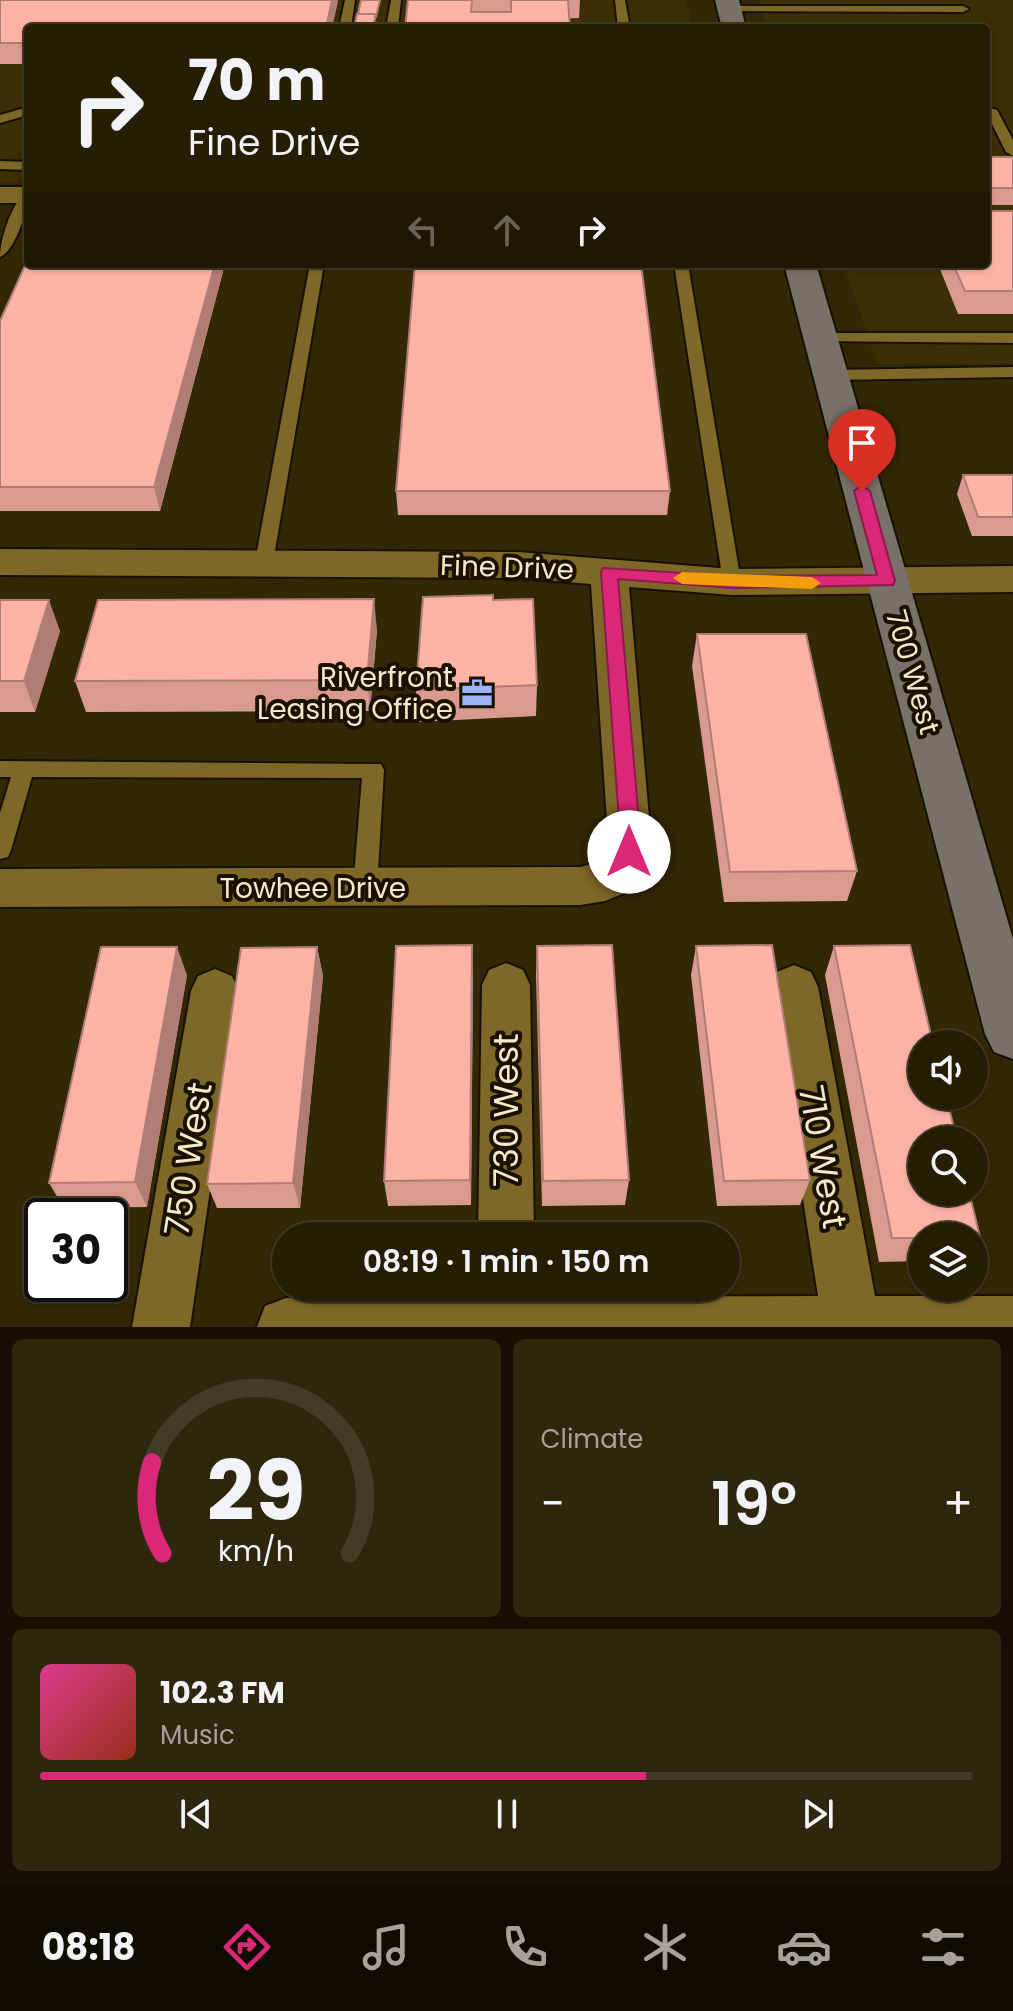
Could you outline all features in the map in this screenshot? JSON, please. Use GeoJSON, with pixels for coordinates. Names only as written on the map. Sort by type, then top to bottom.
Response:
{"type":"FeatureCollection","features":[{"type":"Feature","properties":{"kind":"street"},"geometry":{"type":"LineString","coordinates":[[0,195],[24,195]]}},
{"type":"Feature","properties":{"kind":"street","name":"700 West"},"geometry":{"type":"LineString","coordinates":[[801,268],[1010,1010]]}},
{"type":"Feature","properties":{"kind":"street","name":"Fine Drive"},"geometry":{"type":"LineString","coordinates":[[0,562],[518,565],[732,582],[1013,579]]}},
{"type":"Feature","properties":{"kind":"street","name":"Towhee Drive"},"geometry":{"type":"LineString","coordinates":[[0,888],[580,886],[605,882],[624,873],[629,852],[629,821],[609,572]]}},
{"type":"Feature","properties":{"kind":"street","name":"730 West"},"geometry":{"type":"LineString","coordinates":[[506,985],[506,1222]]}},
{"type":"Feature","properties":{"kind":"street","name":"710 West"},"geometry":{"type":"LineString","coordinates":[[794,987],[852,1326]]}},
{"type":"Feature","properties":{"kind":"street","name":"750 West"},"geometry":{"type":"LineString","coordinates":[[161,1327],[215,991]]}},
{"type":"Feature","properties":{"kind":"street"},"geometry":{"type":"LineString","coordinates":[[506,1302],[507,1327]]}},
{"type":"Feature","properties":{"kind":"street"},"geometry":{"type":"LineString","coordinates":[[286,1327],[1013,1325]]}},
{"type":"Feature","properties":{"kind":"lane"},"geometry":{"type":"LineString","coordinates":[[346,24],[350,0]]}},
{"type":"Feature","properties":{"kind":"lane"},"geometry":{"type":"LineString","coordinates":[[393,24],[396,0]]}},
{"type":"Feature","properties":{"kind":"lane"},"geometry":{"type":"LineString","coordinates":[[620,0],[623,24]]}},
{"type":"Feature","properties":{"kind":"lane"},"geometry":{"type":"LineString","coordinates":[[730,12],[963,9]]}},
{"type":"Feature","properties":{"kind":"lane"},"geometry":{"type":"LineString","coordinates":[[993,110],[1013,152]]}},
{"type":"Feature","properties":{"kind":"lane"},"geometry":{"type":"LineString","coordinates":[[0,119],[24,112]]}},
{"type":"Feature","properties":{"kind":"lane"},"geometry":{"type":"LineString","coordinates":[[0,165],[24,166]]}},
{"type":"Feature","properties":{"kind":"lane"},"geometry":{"type":"LineString","coordinates":[[0,253],[24,203]]}},
{"type":"Feature","properties":{"kind":"lane"},"geometry":{"type":"LineString","coordinates":[[264,562],[316,268]]}},
{"type":"Feature","properties":{"kind":"lane"},"geometry":{"type":"LineString","coordinates":[[682,268],[732,582]]}},
{"type":"Feature","properties":{"kind":"lane"},"geometry":{"type":"LineString","coordinates":[[820,338],[1013,338]]}},
{"type":"Feature","properties":{"kind":"lane"},"geometry":{"type":"LineString","coordinates":[[831,375],[1013,372]]}},
{"type":"Feature","properties":{"kind":"lane"},"geometry":{"type":"LineString","coordinates":[[0,769],[373,770],[365,888]]}},
{"type":"Feature","properties":{"kind":"lane"},"geometry":{"type":"LineString","coordinates":[[0,850],[24,769]]}},
{"type":"Feature","properties":{"kind":"shaded area"},"geometry":{"type":"Polygon","coordinates":[[[0,0],[686,0],[692,24],[24,24],[24,183],[0,183],[0,0]]]}},
{"type":"Feature","properties":{"kind":"shaded area"},"geometry":{"type":"Polygon","coordinates":[[[758,0],[1013,0],[1013,364],[878,364],[844,268],[990,268],[990,24],[766,24],[758,0]]]}},
{"type":"Feature","properties":{"kind":"building"},"geometry":{"type":"Polygon","coordinates":[[[0,0],[332,0],[327,24],[24,24],[24,43],[0,43],[0,0]]]}},
{"type":"Feature","properties":{"kind":"building"},"geometry":{"type":"Polygon","coordinates":[[[361,0],[380,0],[376,17],[376,14],[358,14],[361,0]]]}},
{"type":"Feature","properties":{"kind":"building"},"geometry":{"type":"Polygon","coordinates":[[[408,0],[472,0],[471,12],[511,12],[511,0],[568,0],[570,24],[405,24],[408,0]]]}},
{"type":"Feature","properties":{"kind":"building"},"geometry":{"type":"Polygon","coordinates":[[[357,14],[376,14],[374,24],[355,24],[357,14]]]}},
{"type":"Feature","properties":{"kind":"building"},"geometry":{"type":"Polygon","coordinates":[[[990,157],[1013,157],[1013,188],[990,188],[990,157]]]}},
{"type":"Feature","properties":{"kind":"building"},"geometry":{"type":"Polygon","coordinates":[[[990,211],[1013,211],[1013,291],[965,291],[955,268],[990,268],[990,211]]]}},
{"type":"Feature","properties":{"kind":"building"},"geometry":{"type":"Polygon","coordinates":[[[24,268],[214,268],[154,487],[0,487],[0,321],[24,268]]]}},
{"type":"Feature","properties":{"kind":"building"},"geometry":{"type":"Polygon","coordinates":[[[415,268],[642,268],[670,491],[396,491],[415,268]]]}},
{"type":"Feature","properties":{"kind":"building"},"geometry":{"type":"Polygon","coordinates":[[[963,475],[1013,475],[1013,517],[978,517],[963,475]]]}},
{"type":"Feature","properties":{"kind":"building","name":"Riverfront Leasing Office"},"geometry":{"type":"Polygon","coordinates":[[[493,595],[493,600],[533,599],[537,685],[416,690],[423,597],[493,595]]]}},
{"type":"Feature","properties":{"kind":"building"},"geometry":{"type":"Polygon","coordinates":[[[374,599],[367,680],[75,681],[98,600],[374,599]]]}},
{"type":"Feature","properties":{"kind":"building"},"geometry":{"type":"Polygon","coordinates":[[[0,600],[49,600],[24,681],[0,681],[0,600]]]}},
{"type":"Feature","properties":{"kind":"building"},"geometry":{"type":"Polygon","coordinates":[[[697,634],[806,634],[857,871],[730,872],[697,634]]]}},
{"type":"Feature","properties":{"kind":"building"},"geometry":{"type":"Polygon","coordinates":[[[472,945],[470,1180],[384,1181],[396,946],[472,945]]]}},
{"type":"Feature","properties":{"kind":"building"},"geometry":{"type":"Polygon","coordinates":[[[612,945],[629,1180],[543,1181],[537,946],[612,945]]]}},
{"type":"Feature","properties":{"kind":"building"},"geometry":{"type":"Polygon","coordinates":[[[772,945],[810,1180],[724,1181],[696,946],[772,945]]]}},
{"type":"Feature","properties":{"kind":"building"},"geometry":{"type":"Polygon","coordinates":[[[910,945],[930,1030],[908,1030],[908,1110],[950,1110],[954,1126],[908,1126],[908,1206],[972,1206],[976,1222],[908,1222],[908,1238],[892,1238],[834,946],[910,945]]]}},
{"type":"Feature","properties":{"kind":"building"},"geometry":{"type":"Polygon","coordinates":[[[101,947],[177,947],[135,1182],[49,1183],[101,947]]]}},
{"type":"Feature","properties":{"kind":"building"},"geometry":{"type":"Polygon","coordinates":[[[317,947],[293,1183],[207,1184],[241,948],[317,947]]]}},
{"type":"Feature","properties":{"kind":"slow traffic"},"geometry":{"type":"LineString","coordinates":[[682,578],[812,583]]}},
{"type":"Feature","properties":{"kind":"place","name":"Riverfront Leasing Office"},"geometry":{"type":"Point","coordinates":[477,693]}},
{"type":"Feature","properties":{"kind":"route"},"geometry":{"type":"LineString","coordinates":[[629,852],[609,572],[732,582],[887,581],[862,491]]}}]}
